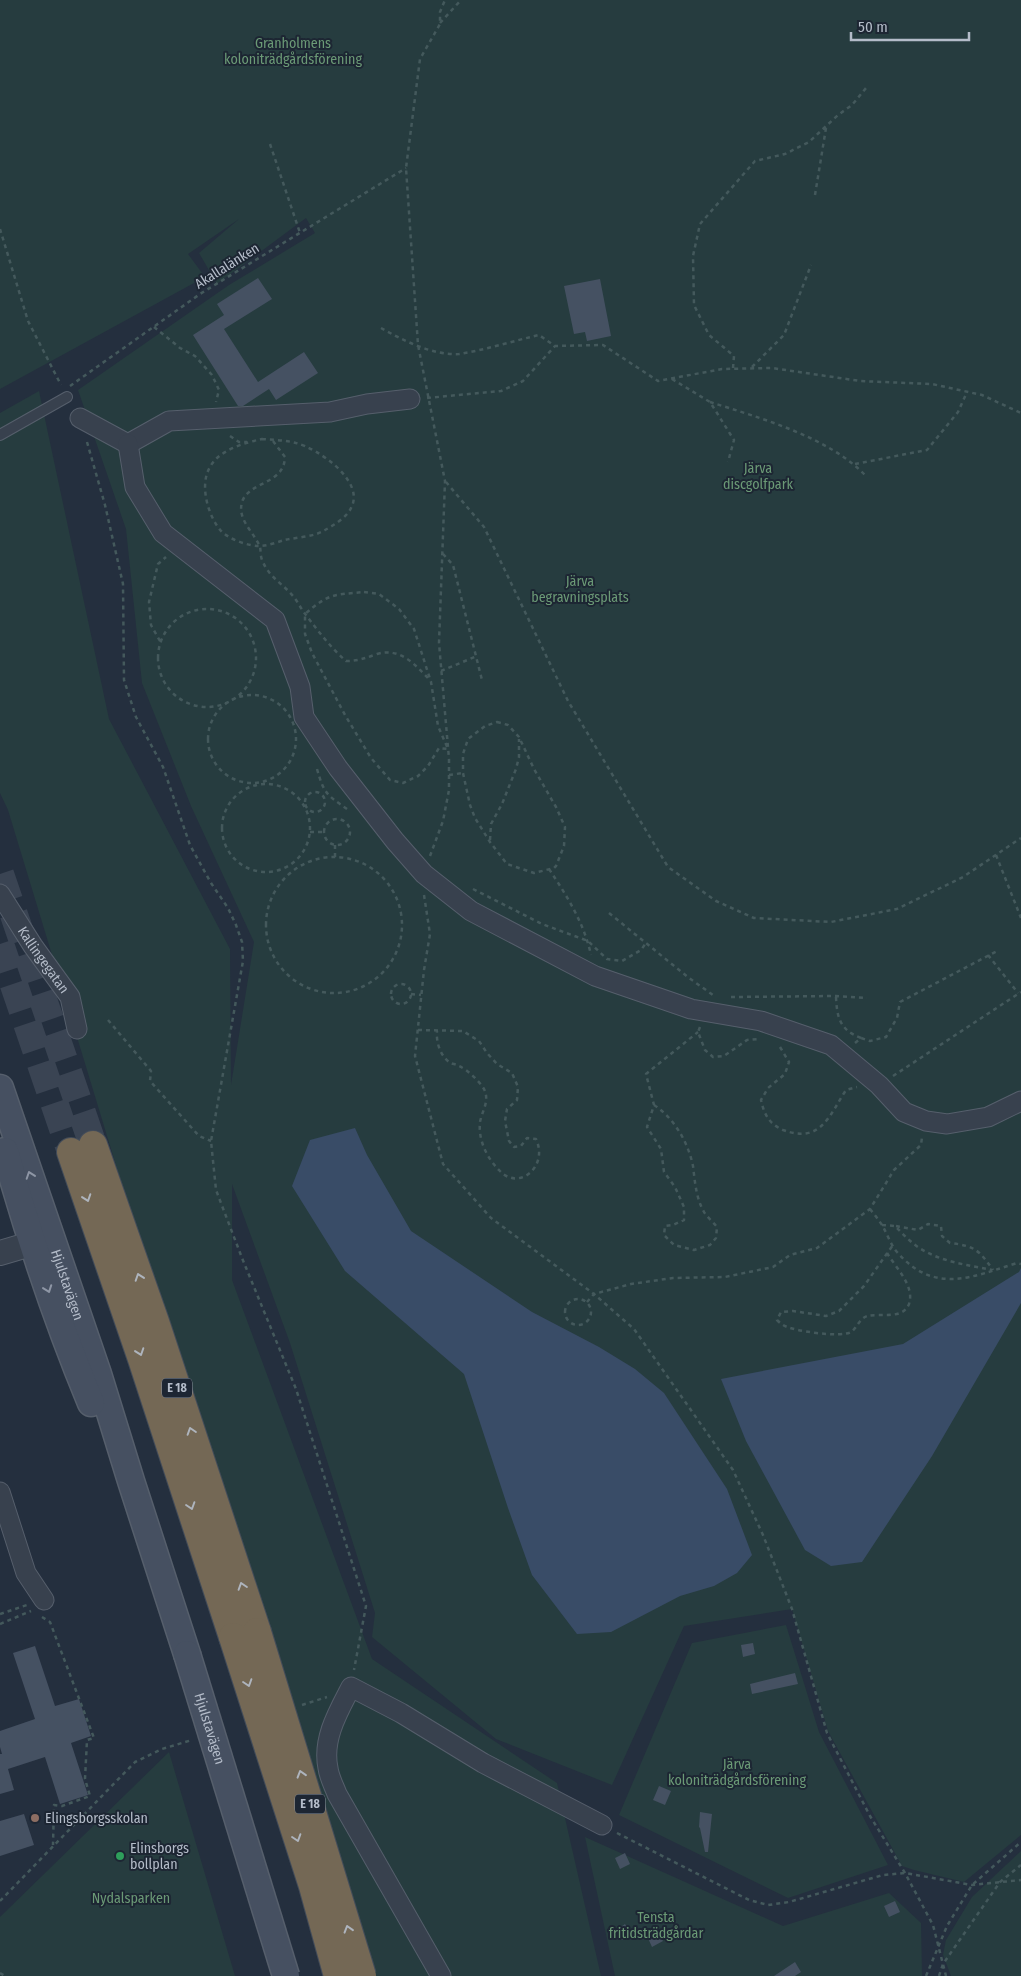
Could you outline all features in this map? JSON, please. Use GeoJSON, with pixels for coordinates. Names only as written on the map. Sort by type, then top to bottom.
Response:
{"type":"FeatureCollection","features":[{"type":"Feature","properties":{"kind":"highway","name":"E 18"},"geometry":{"type":"LineString","coordinates":[[82,1149],[155,1322],[245,1634],[338,1976]]}},
{"type":"Feature","properties":{"kind":"highway","name":"E 18"},"geometry":{"type":"LineString","coordinates":[[245,1634],[362,1976]]}},
{"type":"Feature","properties":{"kind":"main road","name":"Hjulstavägen"},"geometry":{"type":"LineString","coordinates":[[0,1088],[42,1240]]}},
{"type":"Feature","properties":{"kind":"main road","name":"Hjulstavägen"},"geometry":{"type":"LineString","coordinates":[[0,1134],[98,1374],[286,1976]]}},
{"type":"Feature","properties":{"kind":"street"},"geometry":{"type":"LineString","coordinates":[[128,444],[169,421],[330,412],[367,404],[410,399]]}},
{"type":"Feature","properties":{"kind":"street"},"geometry":{"type":"LineString","coordinates":[[80,418],[128,444]]}},
{"type":"Feature","properties":{"kind":"street"},"geometry":{"type":"LineString","coordinates":[[128,444],[135,488],[163,533],[275,620],[300,687],[304,717],[338,768],[395,841],[430,868],[471,911],[588,972],[691,1009],[711,1004],[832,1045],[874,1082],[904,1112],[926,1121],[947,1124],[988,1116],[1021,1101]]}},
{"type":"Feature","properties":{"kind":"street","name":"Kallingegatan"},"geometry":{"type":"LineString","coordinates":[[0,894],[33,946],[70,997],[77,1029]]}},
{"type":"Feature","properties":{"kind":"street"},"geometry":{"type":"LineString","coordinates":[[0,1252],[42,1240]]}},
{"type":"Feature","properties":{"kind":"street"},"geometry":{"type":"LineString","coordinates":[[0,1492],[26,1573],[44,1600]]}},
{"type":"Feature","properties":{"kind":"street"},"geometry":{"type":"LineString","coordinates":[[441,1976],[337,1794],[328,1769],[326,1748],[334,1720],[351,1687],[401,1713],[484,1763],[602,1825]]}},
{"type":"Feature","properties":{"kind":"lane"},"geometry":{"type":"LineString","coordinates":[[0,435],[66,394]]}},
{"type":"Feature","properties":{"kind":"path"},"geometry":{"type":"LineString","coordinates":[[440,24],[440,12],[445,0]]}},
{"type":"Feature","properties":{"kind":"path"},"geometry":{"type":"LineString","coordinates":[[461,0],[440,24],[420,59],[406,168],[418,345],[445,481],[439,643],[449,775],[443,821],[430,856],[430,868],[422,885],[430,934],[415,1056],[443,1164],[491,1218],[594,1294],[634,1329],[733,1470],[763,1535],[792,1609],[827,1733],[870,1816],[905,1873],[933,1925],[946,1976]]}},
{"type":"Feature","properties":{"kind":"path"},"geometry":{"type":"LineString","coordinates":[[733,368],[734,356],[709,335],[694,305],[693,256],[700,224],[755,161],[785,154],[809,142],[852,105],[866,88]]}},
{"type":"Feature","properties":{"kind":"path"},"geometry":{"type":"LineString","coordinates":[[815,194],[826,126]]}},
{"type":"Feature","properties":{"kind":"path"},"geometry":{"type":"LineString","coordinates":[[270,144],[300,233]]}},
{"type":"Feature","properties":{"kind":"path","name":"Akallalänken"},"geometry":{"type":"LineString","coordinates":[[66,394],[200,294],[406,168]]}},
{"type":"Feature","properties":{"kind":"path"},"geometry":{"type":"LineString","coordinates":[[0,229],[28,321],[66,394]]}},
{"type":"Feature","properties":{"kind":"path"},"geometry":{"type":"LineString","coordinates":[[751,368],[784,335],[811,265]]}},
{"type":"Feature","properties":{"kind":"path"},"geometry":{"type":"LineString","coordinates":[[154,327],[180,348],[195,356],[212,376],[218,390],[213,419]]}},
{"type":"Feature","properties":{"kind":"path"},"geometry":{"type":"LineString","coordinates":[[381,328],[401,339],[429,350],[457,354],[539,336],[555,346],[603,345],[658,381],[722,368],[772,368],[860,381],[932,384],[982,395],[1021,413]]}},
{"type":"Feature","properties":{"kind":"path"},"geometry":{"type":"LineString","coordinates":[[410,399],[501,391],[523,381],[555,346]]}},
{"type":"Feature","properties":{"kind":"path"},"geometry":{"type":"LineString","coordinates":[[671,378],[710,402],[749,414],[806,436],[855,464],[866,476]]}},
{"type":"Feature","properties":{"kind":"path"},"geometry":{"type":"LineString","coordinates":[[855,464],[927,450],[958,412],[967,392]]}},
{"type":"Feature","properties":{"kind":"path"},"geometry":{"type":"LineString","coordinates":[[710,402],[734,440],[728,462]]}},
{"type":"Feature","properties":{"kind":"path"},"geometry":{"type":"LineString","coordinates":[[80,418],[105,504],[123,584],[124,680],[136,717],[163,768],[190,845],[211,883],[228,908],[242,942],[243,961],[211,1141],[216,1190],[296,1389],[366,1606],[351,1687]]}},
{"type":"Feature","properties":{"kind":"path"},"geometry":{"type":"LineString","coordinates":[[262,438],[295,443],[311,449],[338,468],[348,481],[354,496],[352,508],[342,518],[324,532],[260,546],[243,543],[222,531],[210,512],[205,486],[210,467],[227,450],[262,438]]}},
{"type":"Feature","properties":{"kind":"path"},"geometry":{"type":"LineString","coordinates":[[272,440],[285,457],[282,469],[275,477],[246,495],[242,502],[242,516],[260,546],[262,561],[275,580],[284,586],[294,597],[334,650],[346,661],[357,661],[380,653],[391,652],[407,657],[432,682]]}},
{"type":"Feature","properties":{"kind":"path"},"geometry":{"type":"LineString","coordinates":[[445,481],[484,527],[568,702],[668,867],[716,901],[754,918],[831,922],[897,909],[963,877],[1021,838]]}},
{"type":"Feature","properties":{"kind":"path"},"geometry":{"type":"LineString","coordinates":[[160,641],[151,626],[149,602],[158,564],[169,554],[184,550]]}},
{"type":"Feature","properties":{"kind":"path"},"geometry":{"type":"LineString","coordinates":[[442,554],[453,565],[482,680]]}},
{"type":"Feature","properties":{"kind":"path"},"geometry":{"type":"LineString","coordinates":[[364,592],[379,594],[399,609],[414,629],[432,682],[438,726],[448,749],[438,748],[428,766],[418,776],[403,783],[390,780],[371,758],[344,715],[312,653],[305,634],[305,614],[319,601],[333,595],[364,592]]}},
{"type":"Feature","properties":{"kind":"path"},"geometry":{"type":"LineString","coordinates":[[227,703],[217,712],[210,724],[210,752],[216,764],[225,774],[237,780],[250,783],[263,782],[276,776],[286,768],[293,756],[296,743],[295,729],[290,716],[280,705],[268,698],[255,695],[240,696],[233,700],[227,703],[218,707],[202,708],[188,704],[175,696],[165,685],[159,672],[157,657],[160,641],[168,627],[180,616],[195,610],[211,608],[226,612],[240,621],[250,634],[256,649],[256,665],[252,679],[243,692],[233,700]]}},
{"type":"Feature","properties":{"kind":"path"},"geometry":{"type":"LineString","coordinates":[[441,671],[477,656]]}},
{"type":"Feature","properties":{"kind":"path"},"geometry":{"type":"LineString","coordinates":[[497,722],[508,725],[519,738],[565,827],[564,846],[556,866],[534,873],[507,864],[490,842],[470,805],[463,773],[463,754],[468,739],[485,726],[497,722]]}},
{"type":"Feature","properties":{"kind":"path"},"geometry":{"type":"LineString","coordinates":[[490,842],[490,824],[502,804],[519,757],[519,738]]}},
{"type":"Feature","properties":{"kind":"path"},"geometry":{"type":"LineString","coordinates":[[449,775],[463,773]]}},
{"type":"Feature","properties":{"kind":"path"},"geometry":{"type":"LineString","coordinates":[[322,795],[315,792],[309,794],[305,799],[305,805],[309,818],[310,832],[307,845],[300,856],[290,865],[278,870],[264,872],[251,869],[239,862],[230,852],[224,840],[222,827],[225,813],[232,801],[242,791],[255,785],[269,784],[282,787],[295,794],[305,805],[311,812],[320,810],[324,802],[322,795]]}},
{"type":"Feature","properties":{"kind":"path"},"geometry":{"type":"LineString","coordinates":[[322,795],[326,792]]}},
{"type":"Feature","properties":{"kind":"path"},"geometry":{"type":"LineString","coordinates":[[339,819],[346,823],[350,830],[348,838],[343,843],[335,845],[326,840],[325,825],[331,820],[339,819]]}},
{"type":"Feature","properties":{"kind":"path"},"geometry":{"type":"LineString","coordinates":[[310,832],[324,832]]}},
{"type":"Feature","properties":{"kind":"path"},"geometry":{"type":"LineString","coordinates":[[335,845],[335,857]]}},
{"type":"Feature","properties":{"kind":"path"},"geometry":{"type":"LineString","coordinates":[[996,855],[1021,918]]}},
{"type":"Feature","properties":{"kind":"path"},"geometry":{"type":"LineString","coordinates":[[322,857],[335,857],[343,857],[364,863],[381,875],[394,892],[402,912],[402,934],[396,954],[384,972],[367,985],[346,992],[325,992],[304,986],[287,974],[274,957],[267,937],[266,915],[272,895],[285,877],[302,864],[322,857]]}},
{"type":"Feature","properties":{"kind":"path"},"geometry":{"type":"LineString","coordinates":[[549,869],[571,902],[588,941],[593,963],[588,972]]}},
{"type":"Feature","properties":{"kind":"path"},"geometry":{"type":"LineString","coordinates":[[468,887],[542,924],[588,941],[607,959],[622,961],[641,950],[646,943]]}},
{"type":"Feature","properties":{"kind":"path"},"geometry":{"type":"LineString","coordinates":[[609,913],[689,978],[711,1004]]}},
{"type":"Feature","properties":{"kind":"path"},"geometry":{"type":"LineString","coordinates":[[836,996],[836,1010],[841,1023],[848,1033],[870,1042],[886,1037],[897,1018],[900,1002],[999,950]]}},
{"type":"Feature","properties":{"kind":"path"},"geometry":{"type":"LineString","coordinates":[[773,1043],[781,1047],[789,1062],[785,1074],[768,1088],[760,1100],[764,1115],[779,1128],[796,1135],[812,1132],[832,1114],[846,1090],[874,1082],[1019,992],[988,955]]}},
{"type":"Feature","properties":{"kind":"path"},"geometry":{"type":"LineString","coordinates":[[401,984],[408,987],[411,994],[407,1003],[401,1004],[395,1002],[391,994],[393,988],[401,984]]}},
{"type":"Feature","properties":{"kind":"path"},"geometry":{"type":"LineString","coordinates":[[411,994],[422,994]]}},
{"type":"Feature","properties":{"kind":"path"},"geometry":{"type":"LineString","coordinates":[[711,1004],[836,996],[867,998]]}},
{"type":"Feature","properties":{"kind":"path"},"geometry":{"type":"LineString","coordinates":[[654,1105],[664,1112],[678,1128],[692,1163],[697,1195],[704,1212],[717,1227],[716,1238],[710,1245],[694,1250],[674,1245],[664,1235],[664,1226],[673,1225],[684,1220],[684,1207],[664,1172],[661,1150],[647,1127],[654,1105],[646,1074],[698,1032],[711,1004]]}},
{"type":"Feature","properties":{"kind":"path"},"geometry":{"type":"LineString","coordinates":[[108,1020],[151,1071],[150,1081],[200,1136],[211,1141]]}},
{"type":"Feature","properties":{"kind":"path"},"geometry":{"type":"LineString","coordinates":[[418,1030],[463,1031],[479,1041],[497,1064],[512,1073],[518,1087],[517,1100],[507,1109],[505,1121],[509,1141],[514,1147],[521,1146],[527,1138],[536,1139],[540,1148],[540,1159],[534,1170],[524,1177],[514,1178],[505,1176],[498,1170],[482,1144],[480,1120],[486,1105],[485,1091],[477,1078],[460,1066],[449,1062],[437,1045],[437,1031]]}},
{"type":"Feature","properties":{"kind":"path"},"geometry":{"type":"LineString","coordinates":[[698,1032],[706,1050],[712,1056],[724,1056],[747,1040],[765,1039]]}},
{"type":"Feature","properties":{"kind":"path"},"geometry":{"type":"LineString","coordinates":[[843,1055],[861,1038]]}},
{"type":"Feature","properties":{"kind":"path"},"geometry":{"type":"LineString","coordinates":[[587,1302],[594,1294],[631,1284],[673,1278],[725,1277],[773,1267],[790,1255],[817,1248],[870,1209],[894,1170],[921,1145],[926,1121]]}},
{"type":"Feature","properties":{"kind":"path"},"geometry":{"type":"LineString","coordinates":[[870,1209],[882,1224],[896,1251],[915,1267],[934,1278],[956,1280],[1019,1263]]}},
{"type":"Feature","properties":{"kind":"path"},"geometry":{"type":"LineString","coordinates":[[882,1224],[918,1230],[928,1224],[941,1226],[942,1236],[950,1243],[965,1245],[981,1252],[993,1270]]}},
{"type":"Feature","properties":{"kind":"path"},"geometry":{"type":"LineString","coordinates":[[895,1226],[921,1250],[960,1264],[993,1270]]}},
{"type":"Feature","properties":{"kind":"path"},"geometry":{"type":"LineString","coordinates":[[888,1253],[898,1272],[909,1284],[911,1295],[908,1306],[902,1312],[892,1315],[865,1317],[849,1333],[834,1336],[784,1326],[777,1320],[781,1312],[792,1311],[826,1316],[839,1311],[864,1286],[893,1245]]}},
{"type":"Feature","properties":{"kind":"path"},"geometry":{"type":"LineString","coordinates":[[577,1299],[587,1302],[591,1310],[588,1321],[581,1325],[570,1322],[565,1313],[570,1302],[577,1299]]}},
{"type":"Feature","properties":{"kind":"path"},"geometry":{"type":"LineString","coordinates":[[0,1614],[44,1600]]}},
{"type":"Feature","properties":{"kind":"path"},"geometry":{"type":"LineString","coordinates":[[0,1624],[30,1610],[50,1622],[94,1738],[87,1740],[85,1779],[90,1796],[62,1806],[54,1805],[53,1846]]}},
{"type":"Feature","properties":{"kind":"path"},"geometry":{"type":"LineString","coordinates":[[0,1901],[135,1762],[162,1749]]}},
{"type":"Feature","properties":{"kind":"path"},"geometry":{"type":"LineString","coordinates":[[602,1825],[749,1900],[768,1905],[789,1902],[883,1874],[905,1873],[972,1885],[1021,1880]]}},
{"type":"Feature","properties":{"kind":"path"},"geometry":{"type":"LineString","coordinates":[[926,1976],[947,1926],[972,1885],[1021,1842]]}},
{"type":"Feature","properties":{"kind":"path"},"geometry":{"type":"LineString","coordinates":[[940,1976],[943,1964],[1000,1882],[1021,1865]]}},
{"type":"Feature","properties":{"kind":"path"},"geometry":{"type":"LineString","coordinates":[[0,1973],[5,1976]]}},
{"type":"Feature","properties":{"kind":"green space","name":"Järva begravningsplats"},"geometry":{"type":"Polygon","coordinates":[[[0,0],[1021,0],[1021,1835],[964,1882],[902,1866],[828,1731],[792,1609],[684,1626],[612,1785],[496,1739],[372,1637],[375,1613],[290,1343],[232,1184],[232,1280],[372,1659],[557,1783],[601,1976],[358,1976],[283,1715],[8,810],[0,793],[0,413],[39,391],[109,719],[230,949],[231,1085],[254,942],[191,806],[142,683],[126,529],[78,390],[229,285],[315,233],[306,218],[217,284],[199,253],[239,219],[188,254],[205,277],[0,389],[0,0]]]}},
{"type":"Feature","properties":{"kind":"green space","name":"Järva koloniträdgårdsförening"},"geometry":{"type":"Polygon","coordinates":[[[786,1625],[819,1732],[888,1865],[788,1898],[619,1815],[692,1643],[786,1625]]]}},
{"type":"Feature","properties":{"kind":"green space","name":"Elinsborgs bollplan"},"geometry":{"type":"Polygon","coordinates":[[[169,1752],[235,1976],[0,1976],[0,1917],[169,1752]]]}},
{"type":"Feature","properties":{"kind":"green space","name":"Tensta fritidsträdgårdar"},"geometry":{"type":"Polygon","coordinates":[[[585,1837],[783,1926],[889,1893],[921,1923],[922,1976],[615,1976],[585,1837]]]}},
{"type":"Feature","properties":{"kind":"green space"},"geometry":{"type":"Polygon","coordinates":[[[1021,1851],[1021,1976],[951,1976],[943,1955],[946,1940],[972,1897],[1021,1851]]]}},
{"type":"Feature","properties":{"kind":"water"},"geometry":{"type":"Polygon","coordinates":[[[355,1128],[367,1155],[411,1231],[532,1312],[599,1347],[635,1369],[664,1393],[727,1489],[752,1555],[737,1573],[714,1586],[680,1596],[611,1632],[577,1634],[532,1575],[464,1374],[345,1271],[292,1186],[310,1140],[355,1128]]]}},
{"type":"Feature","properties":{"kind":"water"},"geometry":{"type":"Polygon","coordinates":[[[1021,1268],[1021,1303],[932,1456],[862,1562],[831,1566],[805,1550],[746,1441],[721,1379],[903,1344],[1019,1272],[1021,1268]]]}},
{"type":"Feature","properties":{"kind":"building"},"geometry":{"type":"Polygon","coordinates":[[[258,278],[272,299],[224,329],[258,382],[304,352],[318,373],[276,400],[269,389],[243,406],[238,406],[193,335],[224,315],[217,304],[258,278]]]}},
{"type":"Feature","properties":{"kind":"building"},"geometry":{"type":"Polygon","coordinates":[[[600,279],[611,336],[587,341],[585,332],[574,334],[564,286],[600,279]]]}},
{"type":"Feature","properties":{"kind":"building"},"geometry":{"type":"Polygon","coordinates":[[[753,1643],[755,1654],[743,1657],[741,1645],[753,1643]]]}},
{"type":"Feature","properties":{"kind":"building"},"geometry":{"type":"Polygon","coordinates":[[[35,1646],[55,1706],[79,1699],[91,1736],[71,1743],[88,1795],[60,1804],[45,1757],[8,1769],[14,1790],[0,1794],[0,1754],[2,1754],[0,1731],[35,1719],[13,1653],[35,1646]]]}},
{"type":"Feature","properties":{"kind":"building"},"geometry":{"type":"Polygon","coordinates":[[[795,1673],[798,1684],[752,1694],[750,1684],[795,1673]]]}},
{"type":"Feature","properties":{"kind":"building"},"geometry":{"type":"Polygon","coordinates":[[[659,1786],[671,1791],[665,1805],[653,1800],[659,1786]]]}},
{"type":"Feature","properties":{"kind":"building"},"geometry":{"type":"Polygon","coordinates":[[[700,1812],[712,1814],[708,1852],[705,1852],[699,1827],[700,1812]]]}},
{"type":"Feature","properties":{"kind":"building"},"geometry":{"type":"Polygon","coordinates":[[[24,1814],[34,1845],[0,1856],[0,1821],[24,1814]]]}},
{"type":"Feature","properties":{"kind":"building"},"geometry":{"type":"Polygon","coordinates":[[[625,1853],[630,1864],[620,1869],[615,1858],[625,1853]]]}},
{"type":"Feature","properties":{"kind":"building"},"geometry":{"type":"Polygon","coordinates":[[[895,1901],[900,1912],[889,1917],[884,1906],[895,1901]]]}},
{"type":"Feature","properties":{"kind":"building"},"geometry":{"type":"Polygon","coordinates":[[[625,1924],[631,1934],[622,1940],[615,1931],[625,1924]]]}},
{"type":"Feature","properties":{"kind":"building"},"geometry":{"type":"Polygon","coordinates":[[[658,1931],[663,1941],[652,1947],[647,1936],[658,1931]]]}},
{"type":"Feature","properties":{"kind":"building"},"geometry":{"type":"Polygon","coordinates":[[[795,1962],[801,1972],[795,1976],[774,1976],[795,1962]]]}},
{"type":"Feature","properties":{"kind":"tunnel"},"geometry":{"type":"LineString","coordinates":[[0,874],[93,1145]]}},
{"type":"Feature","properties":{"kind":"tunnel"},"geometry":{"type":"LineString","coordinates":[[0,944],[71,1152]]}},
{"type":"Feature","properties":{"kind":"place","name":"Elingsborgsskolan"},"geometry":{"type":"Point","coordinates":[35,1818]}},
{"type":"Feature","properties":{"kind":"place","name":"Elinsborgs bollplan"},"geometry":{"type":"Point","coordinates":[120,1856]}},
{"type":"Feature","properties":{"kind":"park label","name":"Granholmens koloniträdgårdsförening"},"geometry":{"type":"Point","coordinates":[293,52]}},
{"type":"Feature","properties":{"kind":"park label","name":"Järva discgolfpark"},"geometry":{"type":"Point","coordinates":[758,476]}},
{"type":"Feature","properties":{"kind":"park label","name":"Nydalsparken"},"geometry":{"type":"Point","coordinates":[131,1898]}}]}
